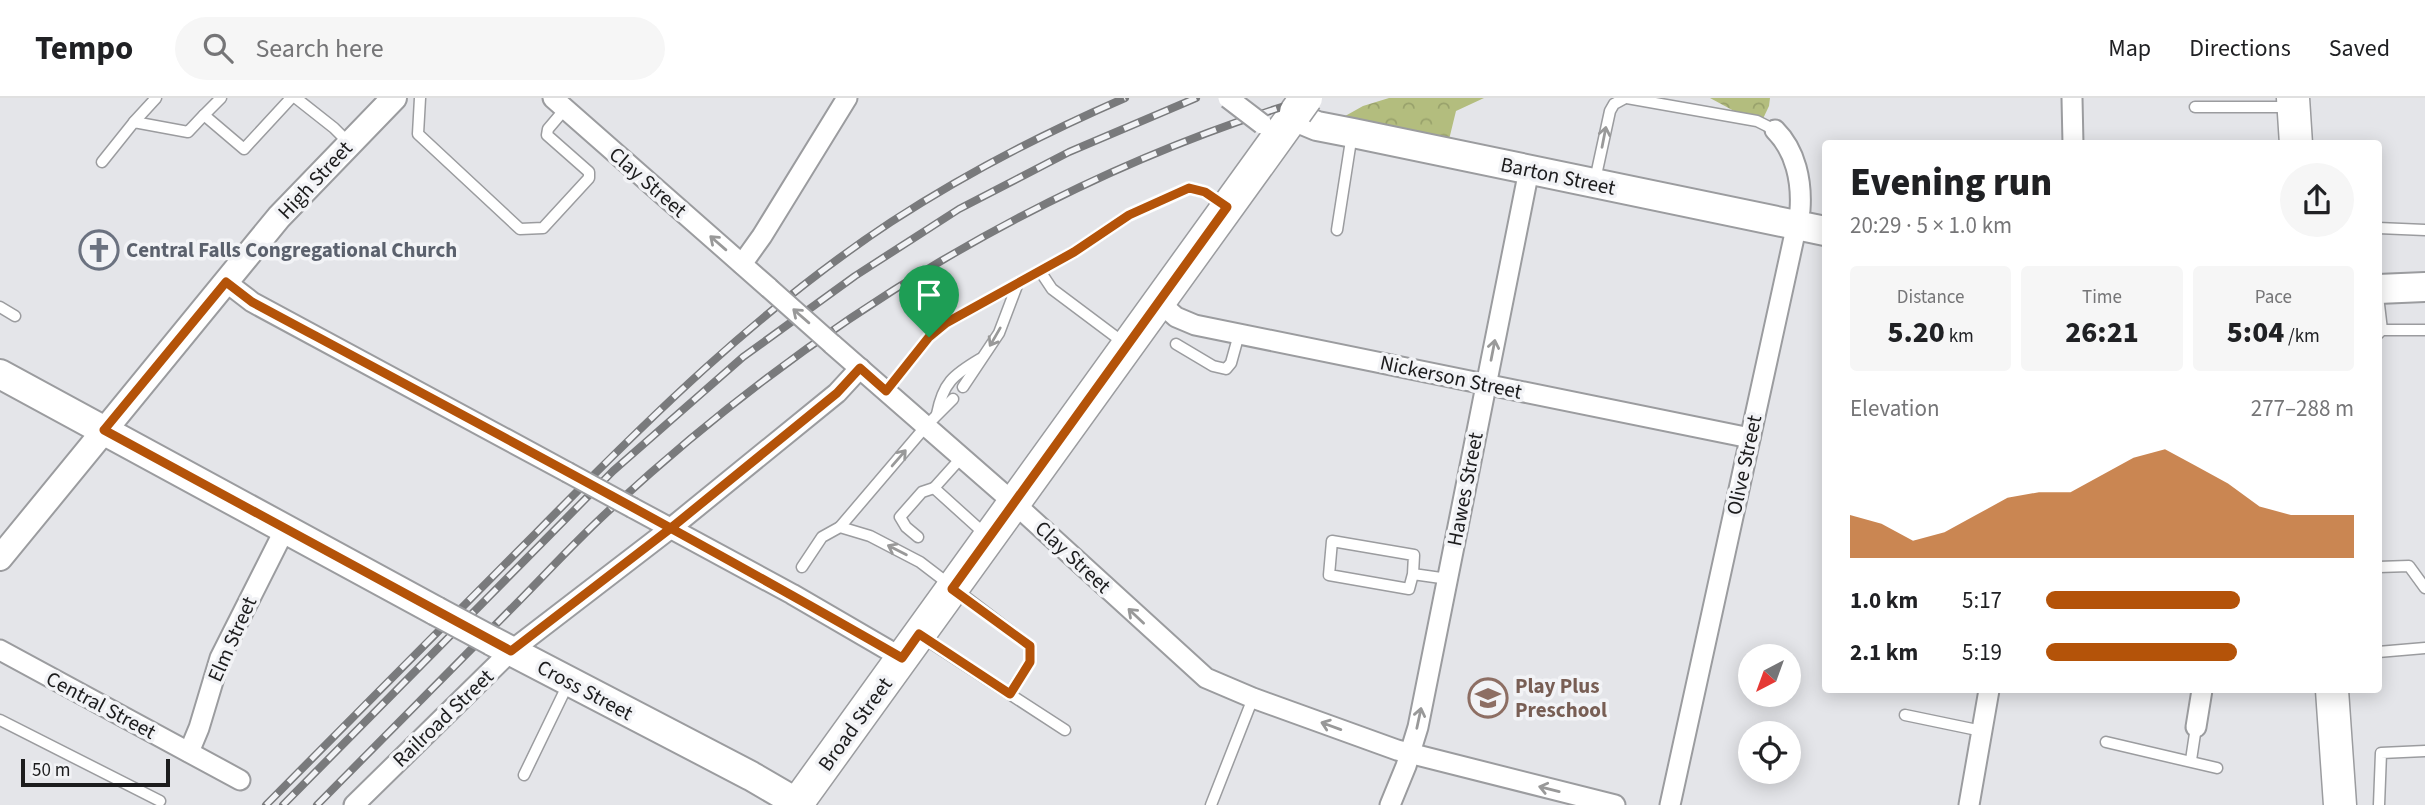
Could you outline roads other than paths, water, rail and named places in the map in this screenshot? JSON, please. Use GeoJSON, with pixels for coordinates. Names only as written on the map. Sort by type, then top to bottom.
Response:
{"type":"FeatureCollection","features":[{"type":"Feature","properties":{"kind":"main road"},"geometry":{"type":"LineString","coordinates":[[2293,102],[2296,140]]}},
{"type":"Feature","properties":{"kind":"main road","name":"Barton Street"},"geometry":{"type":"LineString","coordinates":[[1287,117],[1353,134],[1822,230]]}},
{"type":"Feature","properties":{"kind":"main road","name":"Broad Street"},"geometry":{"type":"LineString","coordinates":[[798,804],[1227,207],[1287,117]]}},
{"type":"Feature","properties":{"kind":"main road"},"geometry":{"type":"LineString","coordinates":[[2382,289],[2425,287]]}},
{"type":"Feature","properties":{"kind":"main road","name":"Cross Street"},"geometry":{"type":"LineString","coordinates":[[0,374],[501,646],[751,776],[798,804]]}},
{"type":"Feature","properties":{"kind":"main road"},"geometry":{"type":"LineString","coordinates":[[2332,693],[2340,805]]}},
{"type":"Feature","properties":{"kind":"street","name":"High Street"},"geometry":{"type":"LineString","coordinates":[[0,558],[286,210],[394,98]]}},
{"type":"Feature","properties":{"kind":"street"},"geometry":{"type":"LineString","coordinates":[[742,264],[846,98]]}},
{"type":"Feature","properties":{"kind":"street","name":"Barton Street"},"geometry":{"type":"LineString","coordinates":[[1228,98],[1287,117]]}},
{"type":"Feature","properties":{"kind":"street"},"geometry":{"type":"LineString","coordinates":[[2072,98],[2073,140]]}},
{"type":"Feature","properties":{"kind":"street","name":"Clay Street"},"geometry":{"type":"LineString","coordinates":[[559,104],[886,391],[931,420],[961,458],[1206,678],[1253,698],[1411,754],[1615,805]]}},
{"type":"Feature","properties":{"kind":"street","name":"Olive Street"},"geometry":{"type":"LineString","coordinates":[[1670,805],[1797,225],[1800,181],[1782,137],[1775,131]]}},
{"type":"Feature","properties":{"kind":"street","name":"Hawes Street"},"geometry":{"type":"LineString","coordinates":[[1390,805],[1411,754],[1529,170]]}},
{"type":"Feature","properties":{"kind":"street"},"geometry":{"type":"LineString","coordinates":[[226,282],[252,302],[633,508],[911,646]]}},
{"type":"Feature","properties":{"kind":"street","name":"Nickerson Street"},"geometry":{"type":"LineString","coordinates":[[1158,302],[1184,321],[1239,334],[1750,438]]}},
{"type":"Feature","properties":{"kind":"street","name":"Railroad Street"},"geometry":{"type":"LineString","coordinates":[[354,805],[501,646],[671,528],[837,393],[860,368]]}},
{"type":"Feature","properties":{"kind":"street","name":"Elm Street"},"geometry":{"type":"LineString","coordinates":[[189,752],[220,658],[285,529]]}},
{"type":"Feature","properties":{"kind":"street","name":"Central Street"},"geometry":{"type":"LineString","coordinates":[[0,650],[240,780]]}},
{"type":"Feature","properties":{"kind":"street"},"geometry":{"type":"LineString","coordinates":[[1969,805],[1988,693]]}},
{"type":"Feature","properties":{"kind":"street"},"geometry":{"type":"LineString","coordinates":[[2196,727],[2202,693]]}},
{"type":"Feature","properties":{"kind":"lane"},"geometry":{"type":"LineString","coordinates":[[102,162],[156,98]]}},
{"type":"Feature","properties":{"kind":"lane"},"geometry":{"type":"LineString","coordinates":[[134,122],[187,132],[221,98]]}},
{"type":"Feature","properties":{"kind":"lane"},"geometry":{"type":"LineString","coordinates":[[204,115],[244,149],[294,98],[311,102],[349,144]]}},
{"type":"Feature","properties":{"kind":"lane"},"geometry":{"type":"LineString","coordinates":[[420,98],[418,134],[520,229],[543,228],[589,178],[589,172],[547,135],[559,104]]}},
{"type":"Feature","properties":{"kind":"lane"},"geometry":{"type":"LineString","coordinates":[[1595,184],[1610,111],[1614,104],[1628,98],[1757,121],[1775,131]]}},
{"type":"Feature","properties":{"kind":"lane"},"geometry":{"type":"LineString","coordinates":[[2195,107],[2293,102]]}},
{"type":"Feature","properties":{"kind":"lane"},"geometry":{"type":"LineString","coordinates":[[1337,230],[1353,134]]}},
{"type":"Feature","properties":{"kind":"lane"},"geometry":{"type":"LineString","coordinates":[[886,391],[937,330],[1074,252],[1129,215],[1189,188],[1205,192],[1227,207]]}},
{"type":"Feature","properties":{"kind":"lane"},"geometry":{"type":"LineString","coordinates":[[2382,228],[2425,230]]}},
{"type":"Feature","properties":{"kind":"lane"},"geometry":{"type":"LineString","coordinates":[[1040,271],[1052,289],[1128,345]]}},
{"type":"Feature","properties":{"kind":"lane"},"geometry":{"type":"LineString","coordinates":[[962,387],[999,333],[1018,283]]}},
{"type":"Feature","properties":{"kind":"lane"},"geometry":{"type":"LineString","coordinates":[[0,307],[15,316]]}},
{"type":"Feature","properties":{"kind":"lane"},"geometry":{"type":"LineString","coordinates":[[2382,332],[2425,330]]}},
{"type":"Feature","properties":{"kind":"lane"},"geometry":{"type":"LineString","coordinates":[[1176,344],[1213,366],[1226,369],[1231,363],[1239,334]]}},
{"type":"Feature","properties":{"kind":"lane"},"geometry":{"type":"LineString","coordinates":[[931,420],[941,393],[956,373],[983,357]]}},
{"type":"Feature","properties":{"kind":"lane"},"geometry":{"type":"LineString","coordinates":[[802,567],[822,537],[839,527],[931,420],[953,400]]}},
{"type":"Feature","properties":{"kind":"lane"},"geometry":{"type":"LineString","coordinates":[[918,537],[906,527],[900,517],[922,492],[934,488],[961,458]]}},
{"type":"Feature","properties":{"kind":"lane"},"geometry":{"type":"LineString","coordinates":[[934,488],[989,537]]}},
{"type":"Feature","properties":{"kind":"lane"},"geometry":{"type":"LineString","coordinates":[[839,527],[870,536],[920,562],[1030,646],[1030,662],[1010,694]]}},
{"type":"Feature","properties":{"kind":"lane"},"geometry":{"type":"LineString","coordinates":[[1332,541],[1414,555],[1413,574],[1409,589],[1329,575],[1332,541]]}},
{"type":"Feature","properties":{"kind":"lane"},"geometry":{"type":"LineString","coordinates":[[2382,567],[2409,566],[2425,588]]}},
{"type":"Feature","properties":{"kind":"lane"},"geometry":{"type":"LineString","coordinates":[[1413,574],[1447,579]]}},
{"type":"Feature","properties":{"kind":"lane"},"geometry":{"type":"LineString","coordinates":[[911,646],[1010,694],[1065,730]]}},
{"type":"Feature","properties":{"kind":"lane"},"geometry":{"type":"LineString","coordinates":[[2382,652],[2425,648]]}},
{"type":"Feature","properties":{"kind":"lane"},"geometry":{"type":"LineString","coordinates":[[524,775],[569,682]]}},
{"type":"Feature","properties":{"kind":"lane"},"geometry":{"type":"LineString","coordinates":[[1211,805],[1253,698]]}},
{"type":"Feature","properties":{"kind":"lane"},"geometry":{"type":"LineString","coordinates":[[1905,715],[1982,731]]}},
{"type":"Feature","properties":{"kind":"lane"},"geometry":{"type":"LineString","coordinates":[[0,720],[160,801]]}},
{"type":"Feature","properties":{"kind":"lane"},"geometry":{"type":"LineString","coordinates":[[2191,761],[2196,727]]}},
{"type":"Feature","properties":{"kind":"lane"},"geometry":{"type":"LineString","coordinates":[[2106,742],[2217,768]]}},
{"type":"Feature","properties":{"kind":"lane"},"geometry":{"type":"LineString","coordinates":[[2379,805],[2381,753],[2425,751]]}},
{"type":"Feature","properties":{"kind":"railway"},"geometry":{"type":"LineString","coordinates":[[266,805],[619,449],[750,329],[842,256],[919,204],[1005,155],[1125,98]]}},
{"type":"Feature","properties":{"kind":"railway"},"geometry":{"type":"LineString","coordinates":[[283,805],[613,471],[743,357],[855,276],[959,209],[1069,152],[1196,98]]}},
{"type":"Feature","properties":{"kind":"railway"},"geometry":{"type":"LineString","coordinates":[[317,805],[602,517],[692,438],[771,375],[854,316],[940,262],[1028,213],[1120,169],[1214,130],[1311,98]]}},
{"type":"Feature","properties":{"kind":"place","name":"Central Falls Congregational Church"},"geometry":{"type":"Point","coordinates":[99,250]}},
{"type":"Feature","properties":{"kind":"place","name":"Play Plus Preschool"},"geometry":{"type":"Point","coordinates":[1488,698]}}]}
